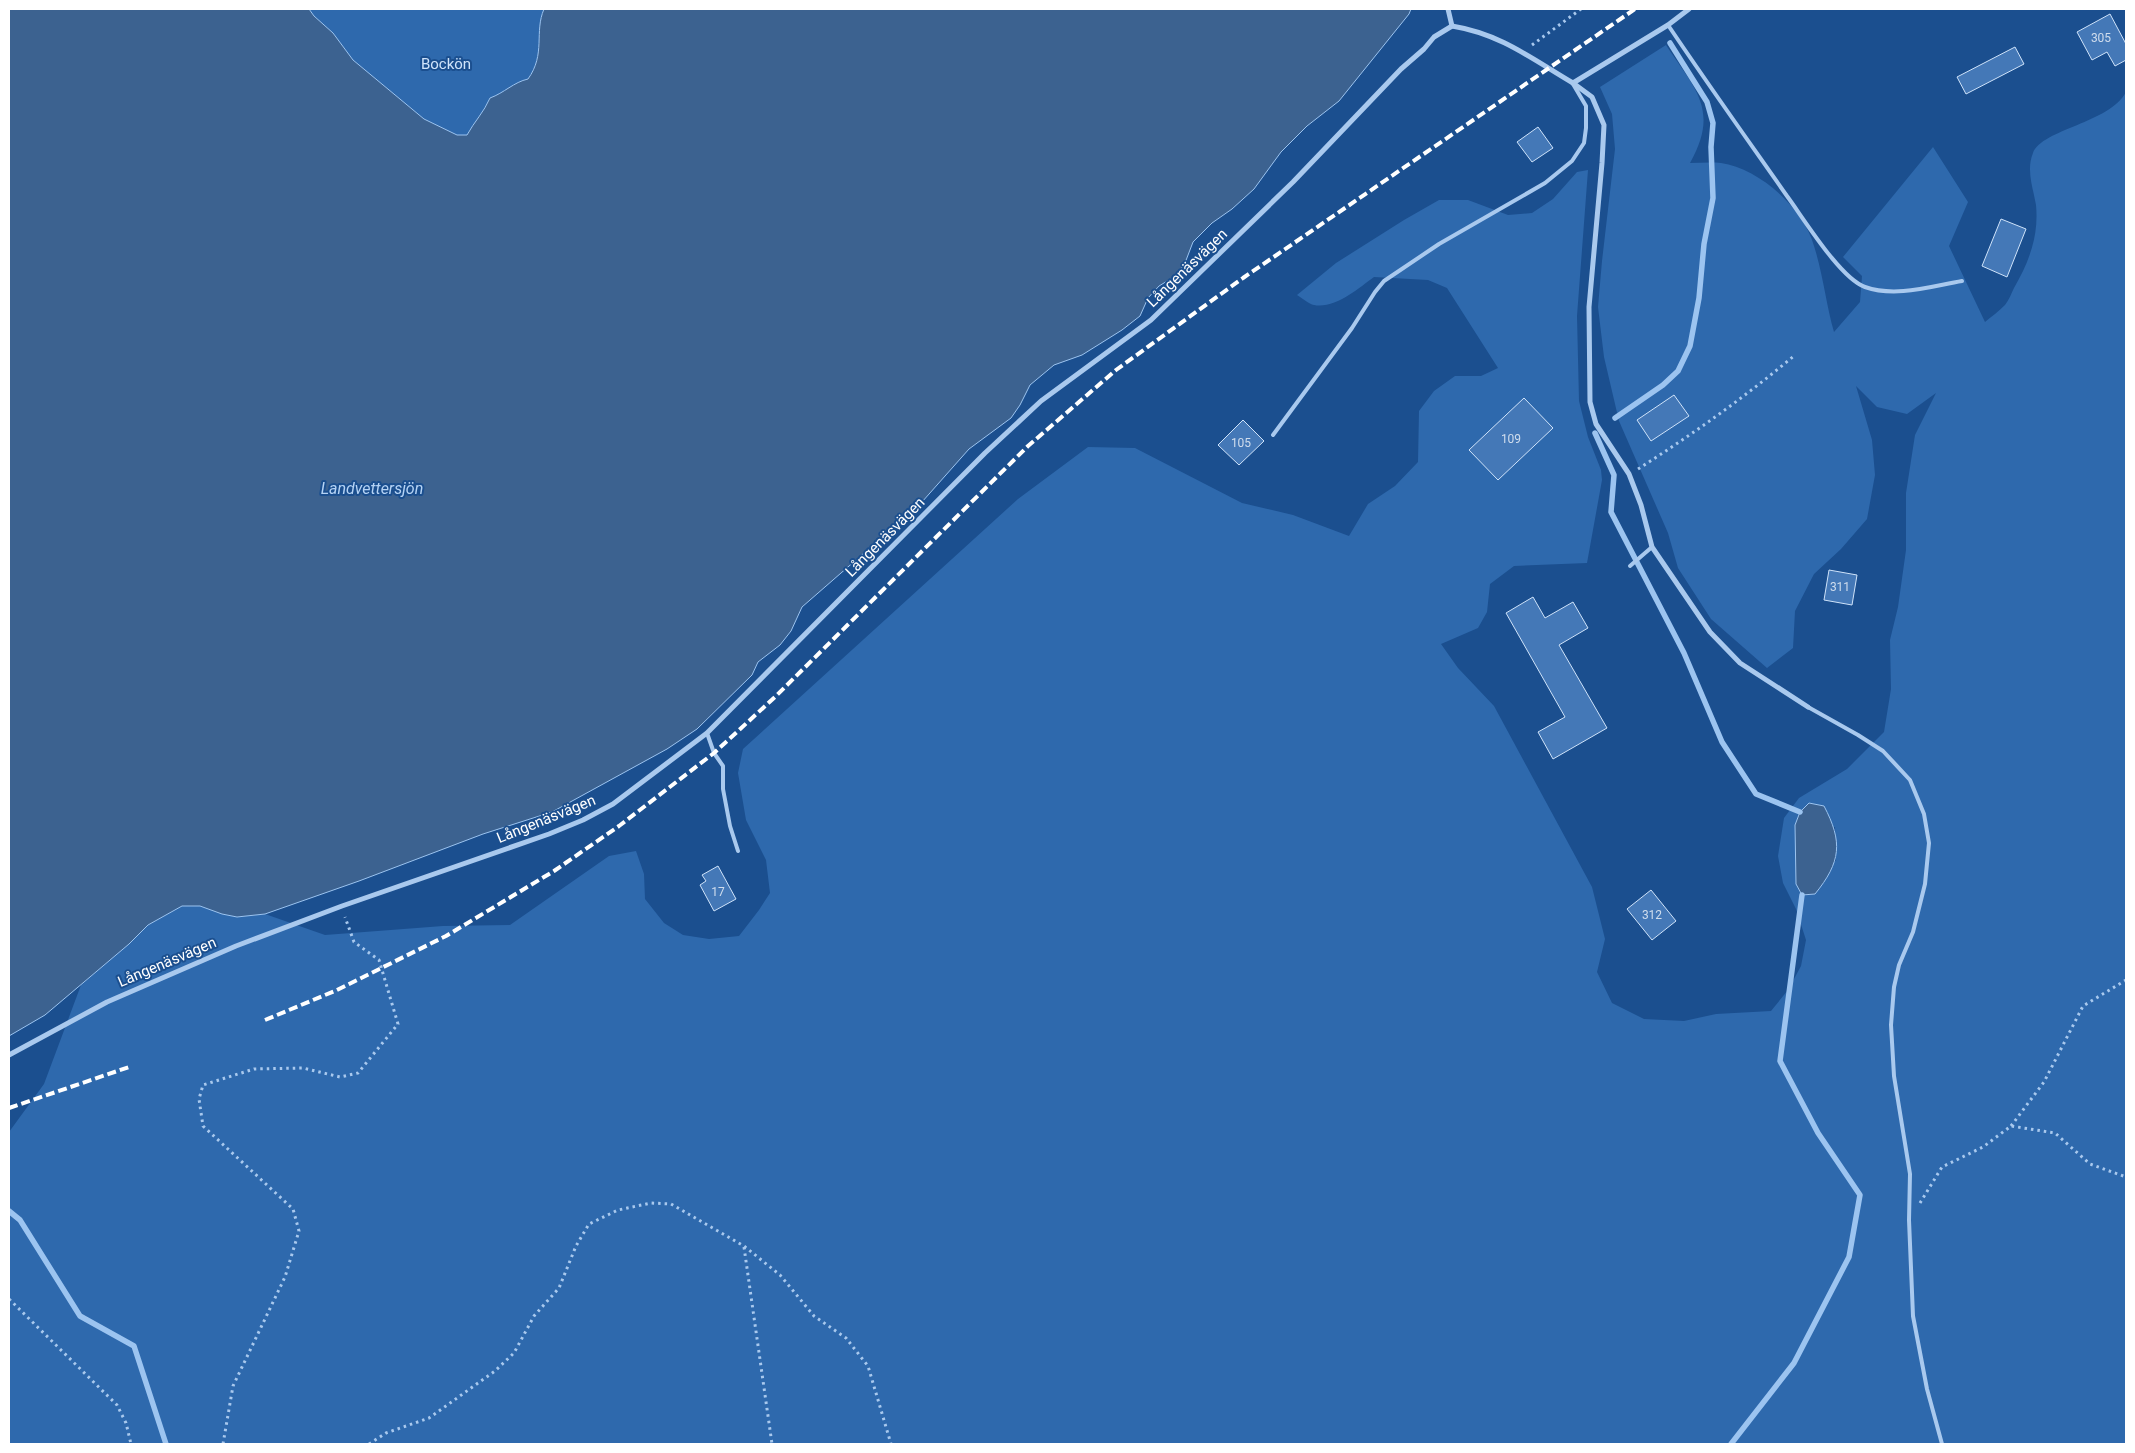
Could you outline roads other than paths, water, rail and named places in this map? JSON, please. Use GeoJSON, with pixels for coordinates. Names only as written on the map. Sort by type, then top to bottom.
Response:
{"type":"FeatureCollection","features":[{"type":"Feature","properties":{"kind":"street"},"geometry":{"type":"LineString","coordinates":[[1448,9],[1452,26],[1471,29],[1524,52],[1592,96],[1604,125],[1589,307],[1590,402],[1596,424],[1628,474],[1641,505],[1652,547],[1710,632],[1740,663],[1808,707]]}},
{"type":"Feature","properties":{"kind":"street"},"geometry":{"type":"LineString","coordinates":[[1573,83],[1668,25],[1689,9]]}},
{"type":"Feature","properties":{"kind":"street","name":"Långenäsvägen"},"geometry":{"type":"LineString","coordinates":[[9,1055],[107,1002],[236,946],[583,820],[613,804],[707,733],[985,453],[1041,402],[1151,320],[1293,182],[1401,69],[1434,37],[1452,26]]}},
{"type":"Feature","properties":{"kind":"lane"},"geometry":{"type":"LineString","coordinates":[[1668,25],[1720,102],[1816,236],[1851,279],[1864,287],[1889,291],[1918,289],[1962,280]]}},
{"type":"Feature","properties":{"kind":"lane"},"geometry":{"type":"LineString","coordinates":[[1273,435],[1352,328],[1384,281],[1439,244],[1545,183],[1572,161],[1584,143],[1586,128],[1586,106],[1573,83]]}},
{"type":"Feature","properties":{"kind":"lane"},"geometry":{"type":"LineString","coordinates":[[1630,566],[1652,547]]}},
{"type":"Feature","properties":{"kind":"lane"},"geometry":{"type":"LineString","coordinates":[[1808,707],[1883,751],[1910,780],[1924,814],[1930,843],[1925,884],[1913,932],[1899,965],[1894,987],[1891,1025],[1894,1076],[1910,1174],[1909,1220],[1913,1316],[1927,1389],[1942,1444]]}},
{"type":"Feature","properties":{"kind":"lane"},"geometry":{"type":"LineString","coordinates":[[707,733],[714,753],[723,766],[723,789],[738,851]]}},
{"type":"Feature","properties":{"kind":"water","name":"Landvettersjön"},"geometry":{"type":"Polygon","coordinates":[[[9,9],[309,9],[333,33],[353,60],[424,119],[457,135],[467,135],[490,98],[528,79],[537,61],[541,18],[544,9],[1411,9],[1409,14],[1339,101],[1307,126],[1281,152],[1254,189],[1232,209],[1212,223],[1193,242],[1185,263],[1177,275],[1159,286],[1148,298],[1140,316],[1122,330],[1082,355],[1054,365],[1030,385],[1011,418],[969,449],[898,529],[872,546],[802,607],[791,631],[780,645],[758,662],[752,675],[697,729],[667,749],[552,812],[483,834],[265,914],[237,917],[200,906],[182,906],[148,925],[129,944],[45,1015],[9,1036],[9,9]]]}},
{"type":"Feature","properties":{"kind":"water"},"geometry":{"type":"Polygon","coordinates":[[[1809,803],[1824,806],[1834,830],[1836,852],[1834,862],[1824,883],[1815,894],[1802,895],[1796,884],[1795,825],[1800,812],[1809,803]]]}},
{"type":"Feature","properties":{"kind":"waterway"},"geometry":{"type":"LineString","coordinates":[[1615,418],[1663,385],[1678,371],[1690,346],[1699,298],[1704,244],[1713,198],[1711,147],[1713,123],[1707,102],[1670,43]]}},
{"type":"Feature","properties":{"kind":"waterway"},"geometry":{"type":"LineString","coordinates":[[1595,433],[1614,475],[1611,512],[1684,653],[1722,742],[1756,794],[1800,812]]}},
{"type":"Feature","properties":{"kind":"waterway"},"geometry":{"type":"LineString","coordinates":[[1731,1444],[1794,1363],[1849,1257],[1860,1195],[1818,1133],[1780,1061],[1802,895]]}},
{"type":"Feature","properties":{"kind":"waterway"},"geometry":{"type":"LineString","coordinates":[[9,1211],[20,1220],[80,1316],[134,1346],[166,1444]]}},
{"type":"Feature","properties":{"kind":"railway"},"geometry":{"type":"LineString","coordinates":[[265,1020],[337,990],[446,936],[554,871],[619,826],[714,753],[775,697],[1028,446],[1116,370],[1243,278],[1635,9]]}},
{"type":"Feature","properties":{"kind":"railway"},"geometry":{"type":"LineString","coordinates":[[9,1108],[132,1066]]}},
{"type":"Feature","properties":{"kind":"park label","name":"Bockön"},"geometry":{"type":"Point","coordinates":[446,64]}}]}
